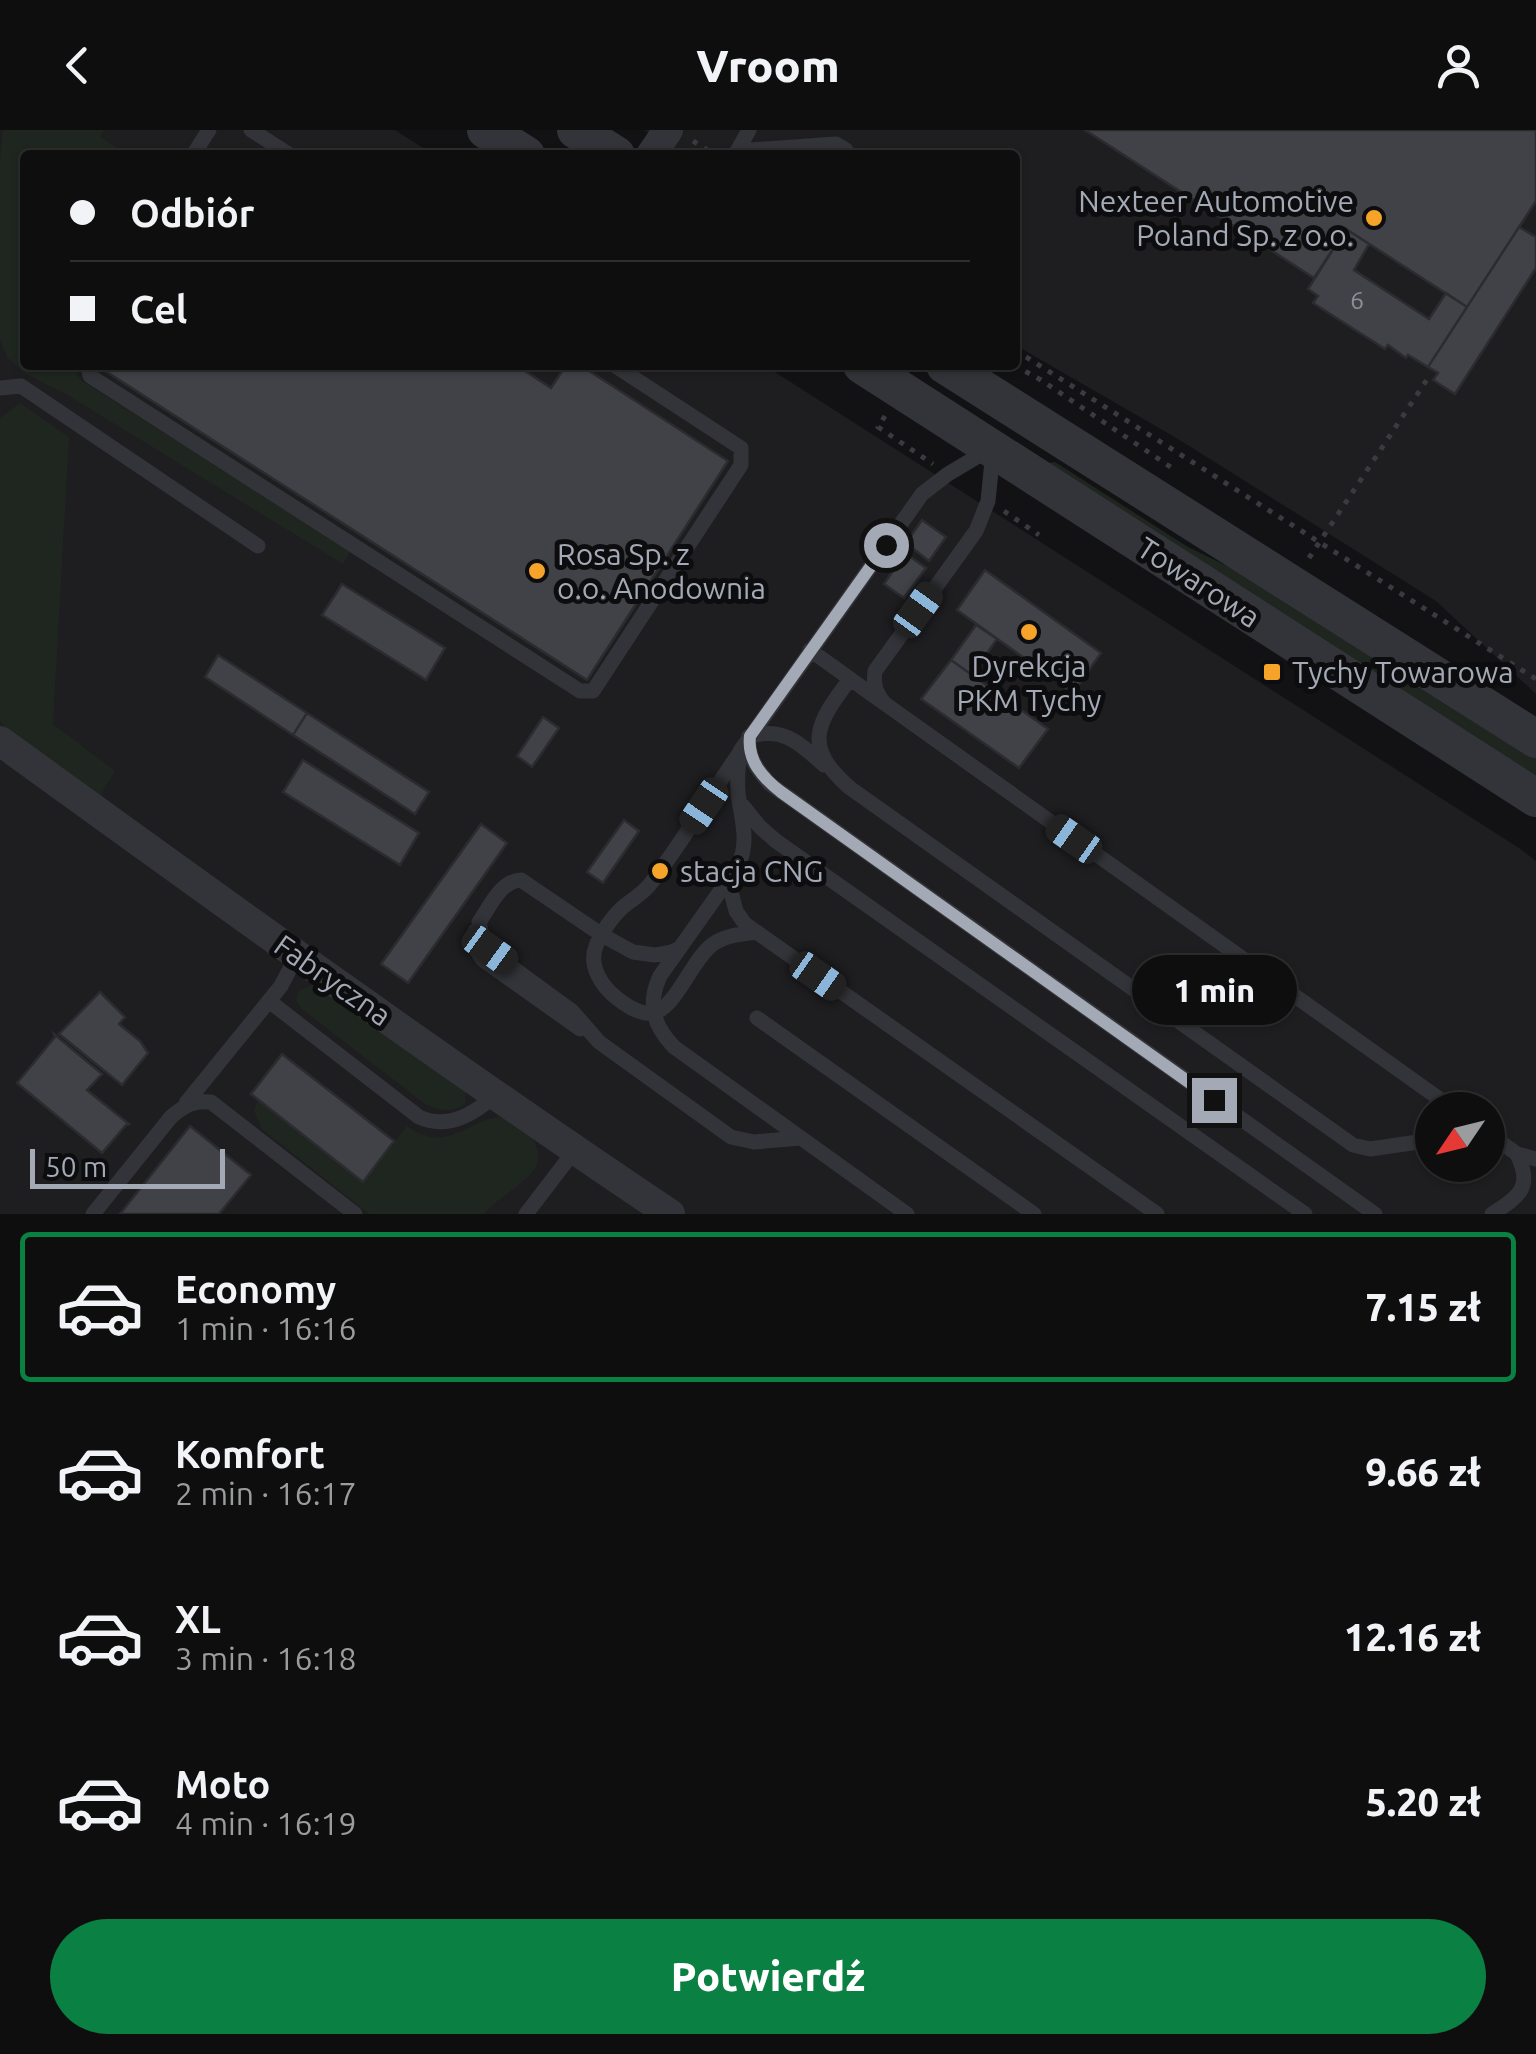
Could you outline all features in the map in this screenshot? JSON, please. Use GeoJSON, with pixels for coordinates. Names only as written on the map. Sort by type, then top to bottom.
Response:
{"type":"FeatureCollection","features":[{"type":"Feature","properties":{"kind":"street"},"geometry":{"type":"LineString","coordinates":[[486,130],[518,150]]}},
{"type":"Feature","properties":{"kind":"street"},"geometry":{"type":"LineString","coordinates":[[576,130],[608,150]]}},
{"type":"Feature","properties":{"kind":"street"},"geometry":{"type":"LineString","coordinates":[[656,150],[676,132]]}},
{"type":"Feature","properties":{"kind":"street","name":"Towarowa"},"geometry":{"type":"LineString","coordinates":[[870,370],[1536,798]]}},
{"type":"Feature","properties":{"kind":"street","name":"Towarowa"},"geometry":{"type":"LineString","coordinates":[[952,370],[1536,739]]}},
{"type":"Feature","properties":{"kind":"street"},"geometry":{"type":"LineString","coordinates":[[994,448],[1017,411]]}},
{"type":"Feature","properties":{"kind":"street","name":"Fabryczna"},"geometry":{"type":"LineString","coordinates":[[0,741],[297,955],[670,1214]]}},
{"type":"Feature","properties":{"kind":"lane"},"geometry":{"type":"LineString","coordinates":[[252,130],[268,149]]}},
{"type":"Feature","properties":{"kind":"lane"},"geometry":{"type":"LineString","coordinates":[[769,150],[836,144],[846,150]]}},
{"type":"Feature","properties":{"kind":"lane"},"geometry":{"type":"LineString","coordinates":[[89,370],[90,376],[580,692],[592,692],[742,465],[741,448],[622,370]]}},
{"type":"Feature","properties":{"kind":"lane"},"geometry":{"type":"LineString","coordinates":[[0,388],[21,386],[258,546]]}},
{"type":"Feature","properties":{"kind":"lane"},"geometry":{"type":"LineString","coordinates":[[757,932],[713,944],[702,953],[665,1007],[654,1013],[621,1002],[599,979],[594,956],[602,935],[622,908],[649,887],[750,736],[922,494],[994,448]]}},
{"type":"Feature","properties":{"kind":"lane"},"geometry":{"type":"LineString","coordinates":[[884,703],[873,683],[875,671],[976,531],[988,500],[994,448]]}},
{"type":"Feature","properties":{"kind":"lane"},"geometry":{"type":"LineString","coordinates":[[810,650],[1430,1092]]}},
{"type":"Feature","properties":{"kind":"lane"},"geometry":{"type":"LineString","coordinates":[[834,774],[822,756],[818,737],[828,708],[850,679]]}},
{"type":"Feature","properties":{"kind":"lane"},"geometry":{"type":"LineString","coordinates":[[750,736],[778,733],[804,748],[850,788],[1353,1145],[1370,1148],[1415,1142]]}},
{"type":"Feature","properties":{"kind":"lane"},"geometry":{"type":"LineString","coordinates":[[750,736],[748,749],[752,760],[770,784],[1374,1214]]}},
{"type":"Feature","properties":{"kind":"lane"},"geometry":{"type":"LineString","coordinates":[[740,751],[737,774],[743,854],[654,989],[654,1013],[661,1034],[907,1214]]}},
{"type":"Feature","properties":{"kind":"lane"},"geometry":{"type":"LineString","coordinates":[[739,798],[776,841],[1305,1214]]}},
{"type":"Feature","properties":{"kind":"lane"},"geometry":{"type":"LineString","coordinates":[[680,948],[655,954],[633,952],[521,880],[505,885],[479,922],[490,950],[572,1011],[598,1042],[731,1137],[754,1142],[801,1138]]}},
{"type":"Feature","properties":{"kind":"lane"},"geometry":{"type":"LineString","coordinates":[[728,880],[736,911],[746,924],[1157,1214]]}},
{"type":"Feature","properties":{"kind":"lane"},"geometry":{"type":"LineString","coordinates":[[93,1214],[281,986],[297,955]]}},
{"type":"Feature","properties":{"kind":"lane"},"geometry":{"type":"LineString","coordinates":[[269,1001],[419,1118],[432,1123],[450,1122],[496,1094]]}},
{"type":"Feature","properties":{"kind":"lane"},"geometry":{"type":"LineString","coordinates":[[757,1018],[1034,1214]]}},
{"type":"Feature","properties":{"kind":"lane"},"geometry":{"type":"LineString","coordinates":[[183,1107],[198,1100],[211,1102],[355,1214]]}},
{"type":"Feature","properties":{"kind":"lane"},"geometry":{"type":"LineString","coordinates":[[1505,1146],[1516,1154],[1536,1159]]}},
{"type":"Feature","properties":{"kind":"lane"},"geometry":{"type":"LineString","coordinates":[[526,1214],[575,1150]]}},
{"type":"Feature","properties":{"kind":"lane"},"geometry":{"type":"LineString","coordinates":[[1492,1214],[1521,1192],[1526,1179],[1516,1154]]}},
{"type":"Feature","properties":{"kind":"path"},"geometry":{"type":"LineString","coordinates":[[676,132],[707,150]]}},
{"type":"Feature","properties":{"kind":"path"},"geometry":{"type":"LineString","coordinates":[[1020,353],[1536,679]]}},
{"type":"Feature","properties":{"kind":"path"},"geometry":{"type":"LineString","coordinates":[[1308,558],[1428,378]]}},
{"type":"Feature","properties":{"kind":"shaded area"},"geometry":{"type":"Polygon","coordinates":[[[0,130],[395,130],[426,150],[20,150],[20,370],[772,370],[1536,861],[1536,1214],[0,1214],[0,130]]]}},
{"type":"Feature","properties":{"kind":"shaded area"},"geometry":{"type":"Polygon","coordinates":[[[3,130],[104,130],[100,137],[120,150],[20,150],[20,369],[7,357],[0,340],[3,130]]]}},
{"type":"Feature","properties":{"kind":"shaded area"},"geometry":{"type":"Polygon","coordinates":[[[644,130],[1536,130],[1536,694],[1436,601],[1178,439],[1020,348],[1020,150],[676,150],[644,130]]]}},
{"type":"Feature","properties":{"kind":"shaded area"},"geometry":{"type":"Polygon","coordinates":[[[74,370],[82,381],[351,551],[343,564],[71,397],[23,372],[74,370]]]}},
{"type":"Feature","properties":{"kind":"shaded area"},"geometry":{"type":"Polygon","coordinates":[[[20,403],[69,437],[53,724],[115,771],[100,796],[15,738],[0,721],[0,418],[20,403]]]}},
{"type":"Feature","properties":{"kind":"shaded area"},"geometry":{"type":"Polygon","coordinates":[[[1055,462],[1188,547],[1264,584],[1536,757],[1536,779],[1048,463],[1055,462]]]}},
{"type":"Feature","properties":{"kind":"shaded area"},"geometry":{"type":"Polygon","coordinates":[[[318,983],[466,1088],[465,1104],[445,1110],[425,1104],[302,1009],[296,1001],[298,991],[318,983]]]}},
{"type":"Feature","properties":{"kind":"shaded area"},"geometry":{"type":"Polygon","coordinates":[[[258,1100],[363,1181],[407,1126],[438,1137],[504,1118],[531,1135],[536,1144],[537,1164],[526,1179],[484,1214],[369,1214],[262,1129],[254,1111],[258,1100]]]}},
{"type":"Feature","properties":{"kind":"building","name":"Nexteer Automotive Poland Sp. z o.o."},"geometry":{"type":"Polygon","coordinates":[[[1085,130],[1536,130],[1536,201],[1467,307],[1346,229],[1314,278],[1085,130]]]}},
{"type":"Feature","properties":{"kind":"building"},"geometry":{"type":"Polygon","coordinates":[[[1519,227],[1536,237],[1536,268],[1455,394],[1433,380],[1438,373],[1428,367],[1519,227]]]}},
{"type":"Feature","properties":{"kind":"building","name":"Nexteer Automotive Poland Sp. z o.o."},"geometry":{"type":"Polygon","coordinates":[[[1346,229],[1369,244],[1354,270],[1429,319],[1446,293],[1467,307],[1428,367],[1388,345],[1385,349],[1313,303],[1318,296],[1308,289],[1346,229]]]}},
{"type":"Feature","properties":{"kind":"building","name":"Rosa Sp. z o.o. Anodownia"},"geometry":{"type":"Polygon","coordinates":[[[104,370],[524,370],[551,388],[563,370],[588,370],[728,461],[587,680],[104,370]]]}},
{"type":"Feature","properties":{"kind":"building"},"geometry":{"type":"Polygon","coordinates":[[[922,520],[946,537],[929,561],[906,543],[922,520]]]}},
{"type":"Feature","properties":{"kind":"building"},"geometry":{"type":"Polygon","coordinates":[[[905,553],[926,568],[904,598],[884,584],[905,553]]]}},
{"type":"Feature","properties":{"kind":"building","name":"Dyrekcja PKM Tychy"},"geometry":{"type":"Polygon","coordinates":[[[985,570],[1101,653],[1073,693],[957,610],[985,570]]]}},
{"type":"Feature","properties":{"kind":"building"},"geometry":{"type":"Polygon","coordinates":[[[342,584],[445,648],[426,680],[322,615],[342,584]]]}},
{"type":"Feature","properties":{"kind":"building"},"geometry":{"type":"Polygon","coordinates":[[[976,625],[997,639],[972,675],[951,660],[976,625]]]}},
{"type":"Feature","properties":{"kind":"building"},"geometry":{"type":"Polygon","coordinates":[[[218,655],[307,713],[293,735],[205,677],[218,655]]]}},
{"type":"Feature","properties":{"kind":"building"},"geometry":{"type":"Polygon","coordinates":[[[951,660],[1048,729],[1019,768],[921,699],[951,660]]]}},
{"type":"Feature","properties":{"kind":"building"},"geometry":{"type":"Polygon","coordinates":[[[307,713],[429,792],[415,814],[293,735],[307,713]]]}},
{"type":"Feature","properties":{"kind":"building"},"geometry":{"type":"Polygon","coordinates":[[[543,717],[559,728],[532,767],[517,756],[543,717]]]}},
{"type":"Feature","properties":{"kind":"building"},"geometry":{"type":"Polygon","coordinates":[[[303,760],[419,833],[400,865],[283,792],[303,760]]]}},
{"type":"Feature","properties":{"kind":"building"},"geometry":{"type":"Polygon","coordinates":[[[624,820],[639,831],[603,883],[587,872],[624,820]]]}},
{"type":"Feature","properties":{"kind":"building"},"geometry":{"type":"Polygon","coordinates":[[[481,824],[507,843],[408,983],[381,964],[481,824]]]}},
{"type":"Feature","properties":{"kind":"building"},"geometry":{"type":"Polygon","coordinates":[[[100,992],[125,1017],[119,1024],[148,1053],[122,1085],[59,1034],[100,992]]]}},
{"type":"Feature","properties":{"kind":"building"},"geometry":{"type":"Polygon","coordinates":[[[54,1034],[102,1074],[87,1090],[129,1124],[102,1153],[17,1083],[54,1034]]]}},
{"type":"Feature","properties":{"kind":"building"},"geometry":{"type":"Polygon","coordinates":[[[282,1054],[394,1141],[363,1182],[251,1094],[282,1054]]]}},
{"type":"Feature","properties":{"kind":"building"},"geometry":{"type":"Polygon","coordinates":[[[190,1126],[251,1175],[219,1214],[120,1214],[190,1126]]]}},
{"type":"Feature","properties":{"kind":"place","name":"Nexteer Automotive Poland Sp. z o.o."},"geometry":{"type":"Point","coordinates":[1374,218]}},
{"type":"Feature","properties":{"kind":"place","name":"Rosa Sp. z o.o. Anodownia"},"geometry":{"type":"Point","coordinates":[537,571]}},
{"type":"Feature","properties":{"kind":"place","name":"Dyrekcja PKM Tychy"},"geometry":{"type":"Point","coordinates":[1029,632]}},
{"type":"Feature","properties":{"kind":"place","name":"Tychy Towarowa"},"geometry":{"type":"Point","coordinates":[1272,672]}},
{"type":"Feature","properties":{"kind":"place","name":"stacja CNG"},"geometry":{"type":"Point","coordinates":[660,871]}},
{"type":"Feature","properties":{"kind":"route"},"geometry":{"type":"LineString","coordinates":[[886,545],[750,736],[748,749],[752,760],[770,784],[1214,1100]]}}]}
